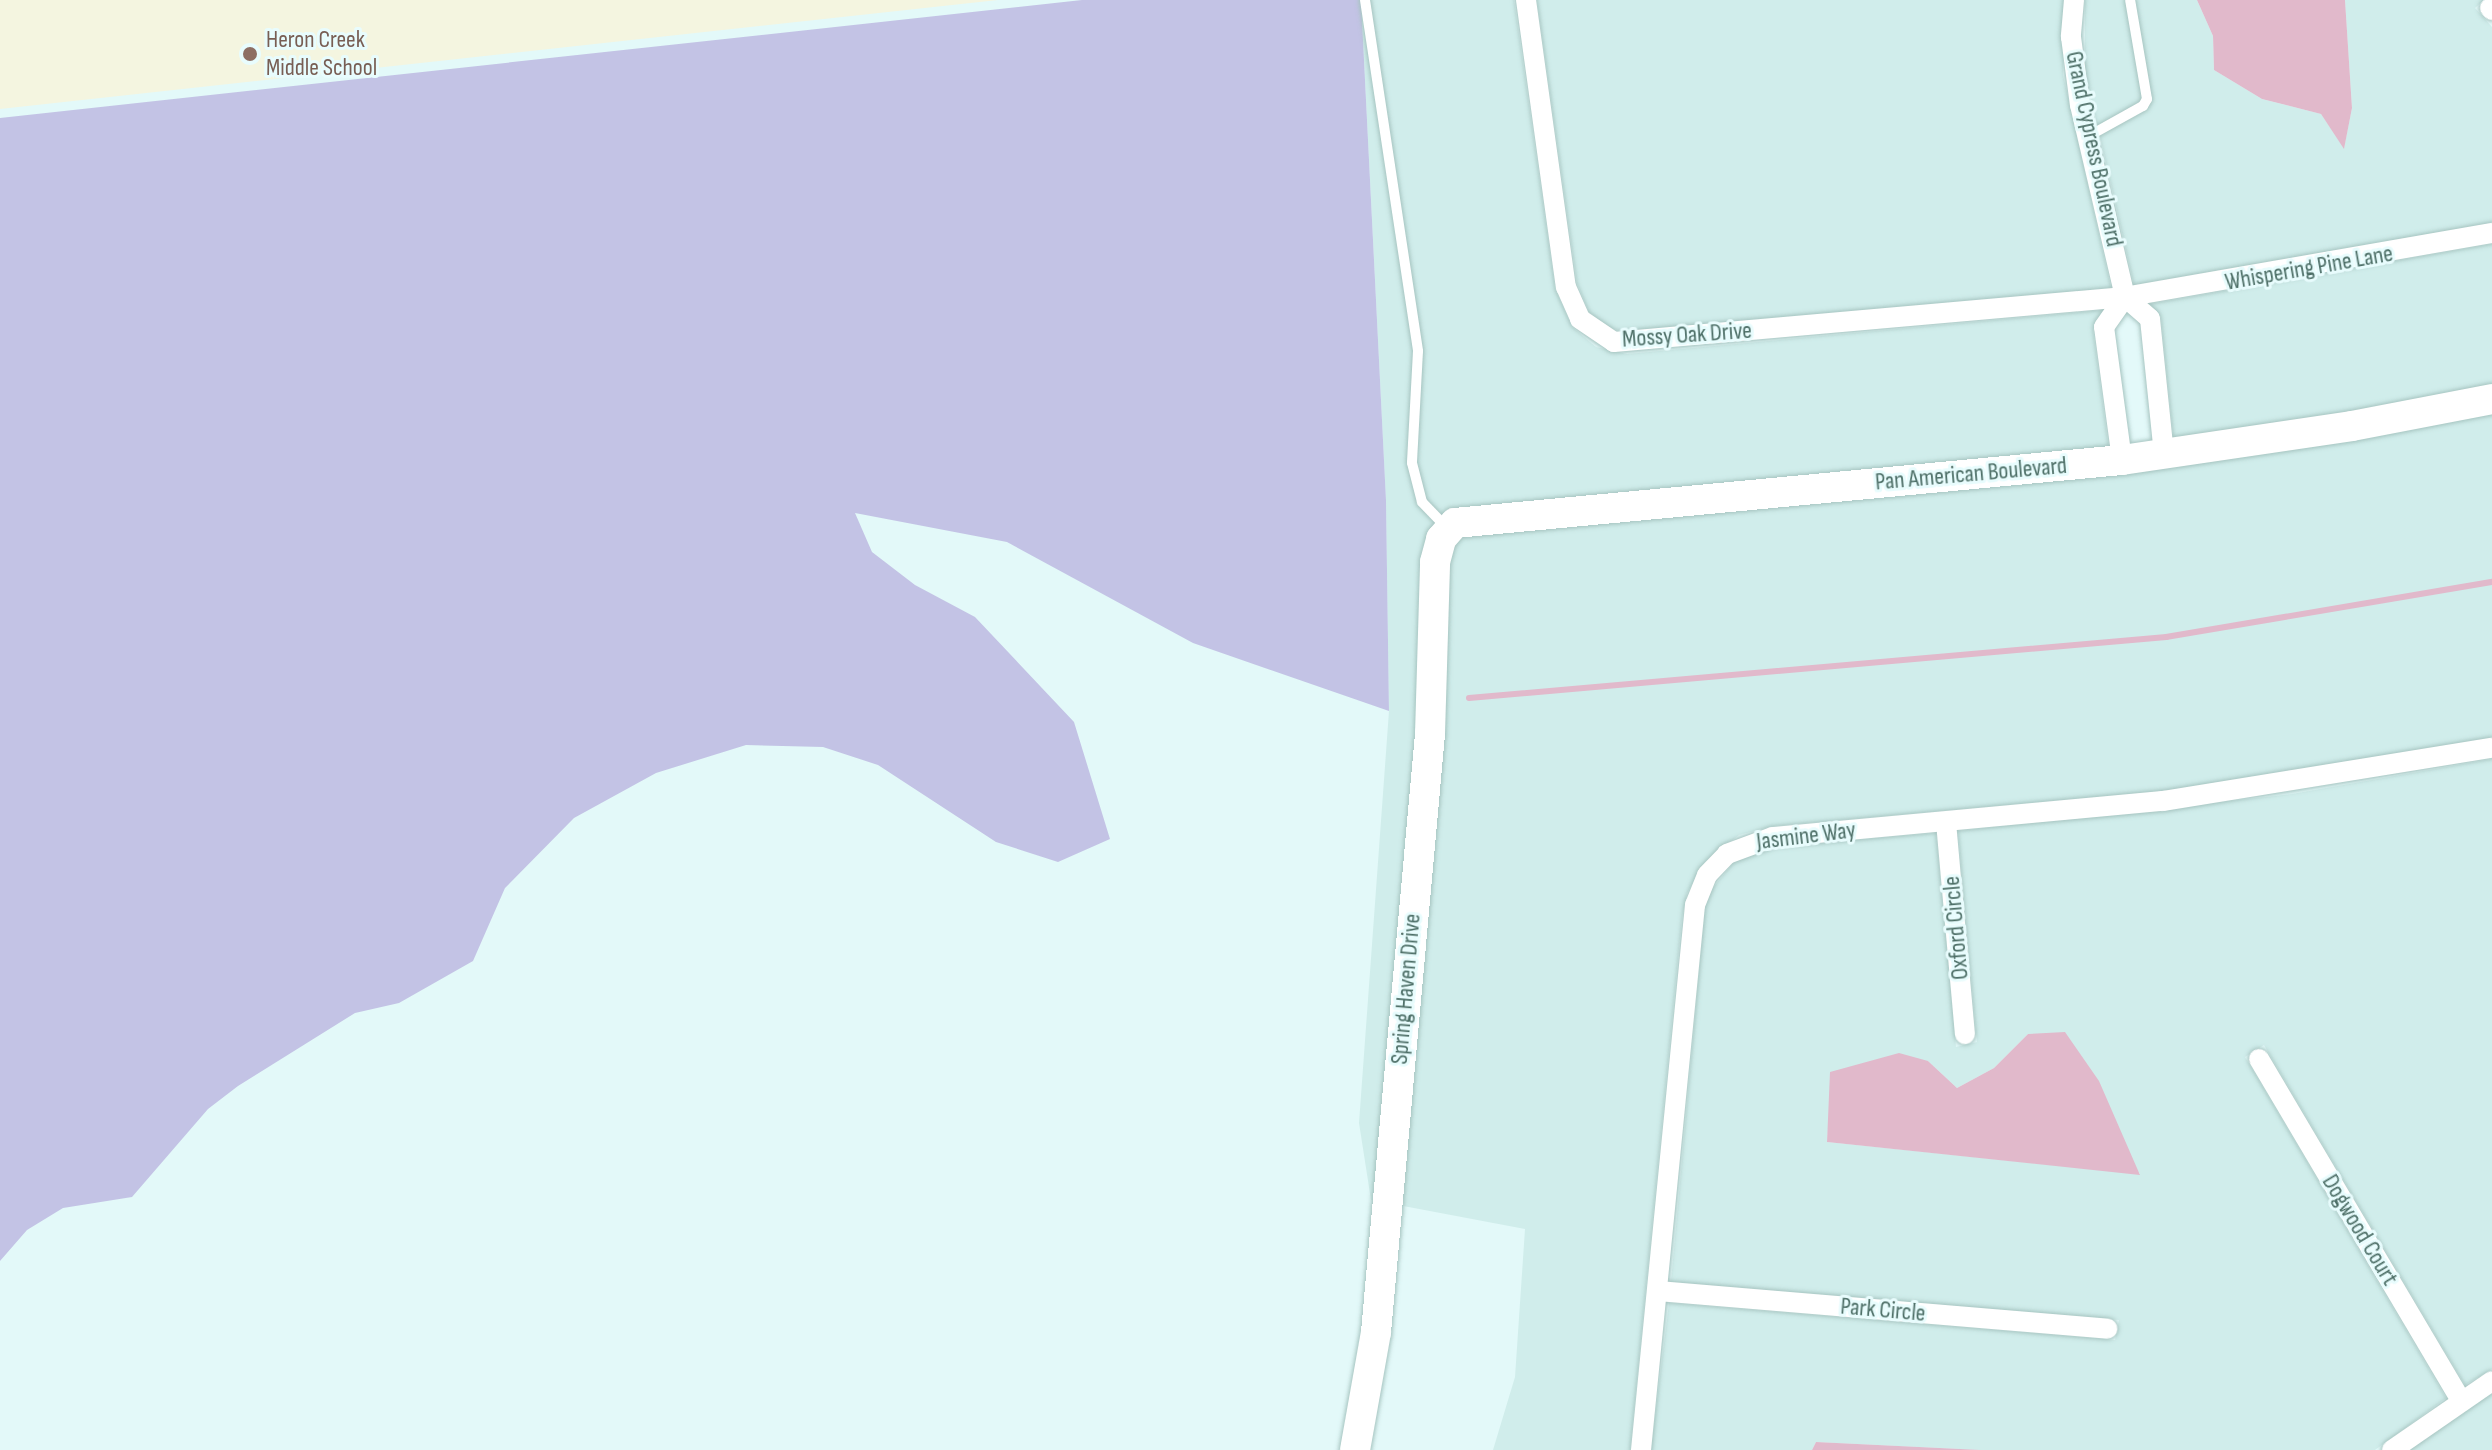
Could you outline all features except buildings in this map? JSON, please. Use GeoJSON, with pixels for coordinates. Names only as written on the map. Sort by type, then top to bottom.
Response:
{"type":"FeatureCollection","features":[{"type":"Feature","properties":{"kind":"street","name":"Mossy Oak Drive"},"geometry":{"type":"LineString","coordinates":[[1526,0],[1566,287],[1580,319],[1603,338],[1629,343],[2125,297]]}},
{"type":"Feature","properties":{"kind":"street","name":"Grand Cypress Boulevard"},"geometry":{"type":"LineString","coordinates":[[2074,0],[2073,61],[2087,137],[2125,297],[2150,319],[2164,454]]}},
{"type":"Feature","properties":{"kind":"street","name":"Whispering Pine Lane"},"geometry":{"type":"LineString","coordinates":[[2125,297],[2492,233]]}},
{"type":"Feature","properties":{"kind":"street"},"geometry":{"type":"LineString","coordinates":[[2122,460],[2104,327],[2125,297]]}},
{"type":"Feature","properties":{"kind":"street","name":"Pan American Boulevard"},"geometry":{"type":"LineString","coordinates":[[1449,529],[1467,520],[2122,460],[2492,399]]}},
{"type":"Feature","properties":{"kind":"street","name":"Spring Haven Drive"},"geometry":{"type":"LineString","coordinates":[[1355,1450],[1376,1332],[1430,734],[1435,562],[1449,529]]}},
{"type":"Feature","properties":{"kind":"street","name":"Jasmine Way"},"geometry":{"type":"LineString","coordinates":[[1641,1450],[1659,1291],[1693,917],[1707,875],[1727,854],[1754,840],[2192,797],[2492,748]]}},
{"type":"Feature","properties":{"kind":"street","name":"Oxford Circle"},"geometry":{"type":"LineString","coordinates":[[1946,822],[1965,1034]]}},
{"type":"Feature","properties":{"kind":"street","name":"Dogwood Court"},"geometry":{"type":"LineString","coordinates":[[2259,1059],[2461,1400]]}},
{"type":"Feature","properties":{"kind":"street","name":"Park Circle"},"geometry":{"type":"LineString","coordinates":[[1659,1291],[2107,1329]]}},
{"type":"Feature","properties":{"kind":"street"},"geometry":{"type":"LineString","coordinates":[[2392,1450],[2492,1381]]}},
{"type":"Feature","properties":{"kind":"lane"},"geometry":{"type":"LineString","coordinates":[[1365,0],[1418,351],[1412,463],[1422,502],[1449,529]]}},
{"type":"Feature","properties":{"kind":"lane"},"geometry":{"type":"LineString","coordinates":[[2087,137],[2143,106],[2147,99],[2130,0]]}},
{"type":"Feature","properties":{"kind":"shaded area","name":"Heron Creek Middle School"},"geometry":{"type":"Polygon","coordinates":[[[0,0],[998,0],[0,109],[0,0]]]}},
{"type":"Feature","properties":{"kind":"shaded area"},"geometry":{"type":"Polygon","coordinates":[[[1082,0],[1361,0],[1386,500],[1389,711],[1193,643],[1007,542],[855,513],[872,552],[915,585],[975,617],[1074,722],[1110,839],[1058,862],[996,842],[878,765],[823,747],[746,745],[656,773],[574,818],[505,888],[473,961],[399,1003],[355,1013],[238,1086],[208,1109],[132,1197],[63,1208],[27,1230],[0,1261],[0,118],[1082,0]]]}},
{"type":"Feature","properties":{"kind":"shaded area"},"geometry":{"type":"Polygon","coordinates":[[[1361,0],[1514,0],[1555,289],[1572,327],[1596,347],[1627,354],[2104,310],[2093,330],[2109,451],[1453,513],[1424,643],[1376,1201],[1371,1200],[1359,1123],[1389,711],[1386,500],[1361,0]]]}},
{"type":"Feature","properties":{"kind":"shaded area"},"geometry":{"type":"Polygon","coordinates":[[[1537,0],[2063,0],[2063,75],[2111,288],[1630,332],[1608,328],[1589,312],[1577,283],[1537,0]]]}},
{"type":"Feature","properties":{"kind":"shaded area"},"geometry":{"type":"Polygon","coordinates":[[[2085,0],[2197,0],[2213,36],[2214,70],[2262,99],[2321,114],[2344,148],[2352,108],[2345,0],[2484,0],[2475,8],[2492,27],[2492,223],[2134,285],[2085,70],[2085,0]]]}},
{"type":"Feature","properties":{"kind":"shaded area"},"geometry":{"type":"Polygon","coordinates":[[[2197,0],[2345,0],[2352,108],[2344,149],[2321,114],[2262,99],[2214,70],[2213,36],[2197,0]]]}},
{"type":"Feature","properties":{"kind":"shaded area"},"geometry":{"type":"Polygon","coordinates":[[[2492,244],[2492,388],[2174,443],[2161,317],[2150,304],[2492,244]]]}},
{"type":"Feature","properties":{"kind":"shaded area"},"geometry":{"type":"Polygon","coordinates":[[[2492,409],[2492,738],[2163,791],[1773,826],[1739,835],[1705,862],[1687,893],[1682,917],[1630,1450],[1493,1450],[1515,1377],[1525,1229],[1398,1205],[1446,562],[1460,533],[2492,409]]]}},
{"type":"Feature","properties":{"kind":"shaded area"},"geometry":{"type":"Polygon","coordinates":[[[2492,759],[2492,1369],[2465,1385],[2264,1045],[2245,1057],[2446,1398],[2375,1450],[1981,1450],[1816,1442],[1812,1450],[1651,1450],[1669,1303],[2115,1340],[2119,1320],[1671,1282],[1705,906],[1712,889],[1734,862],[1774,847],[1936,833],[1956,1047],[1977,1042],[1958,831],[2292,794],[2492,759]],[[2028,1034],[1994,1068],[1957,1088],[1928,1061],[1830,1102],[1827,1142],[2140,1174],[2028,1034]]]}},
{"type":"Feature","properties":{"kind":"shaded area"},"geometry":{"type":"Polygon","coordinates":[[[2065,1032],[2099,1081],[2140,1175],[1827,1142],[1830,1072],[1899,1053],[1928,1061],[1957,1088],[1994,1068],[2028,1034],[2065,1032]]]}},
{"type":"Feature","properties":{"kind":"shaded area"},"geometry":{"type":"Polygon","coordinates":[[[2492,1393],[2492,1450],[2408,1450],[2492,1393]]]}},
{"type":"Feature","properties":{"kind":"shaded area"},"geometry":{"type":"Polygon","coordinates":[[[1816,1442],[1981,1450],[1812,1450],[1816,1442]]]}},
{"type":"Feature","properties":{"kind":"waterway"},"geometry":{"type":"LineString","coordinates":[[1469,698],[2166,637],[2492,582]]}},
{"type":"Feature","properties":{"kind":"place","name":"Heron Creek Middle School"},"geometry":{"type":"Point","coordinates":[250,54]}}]}
